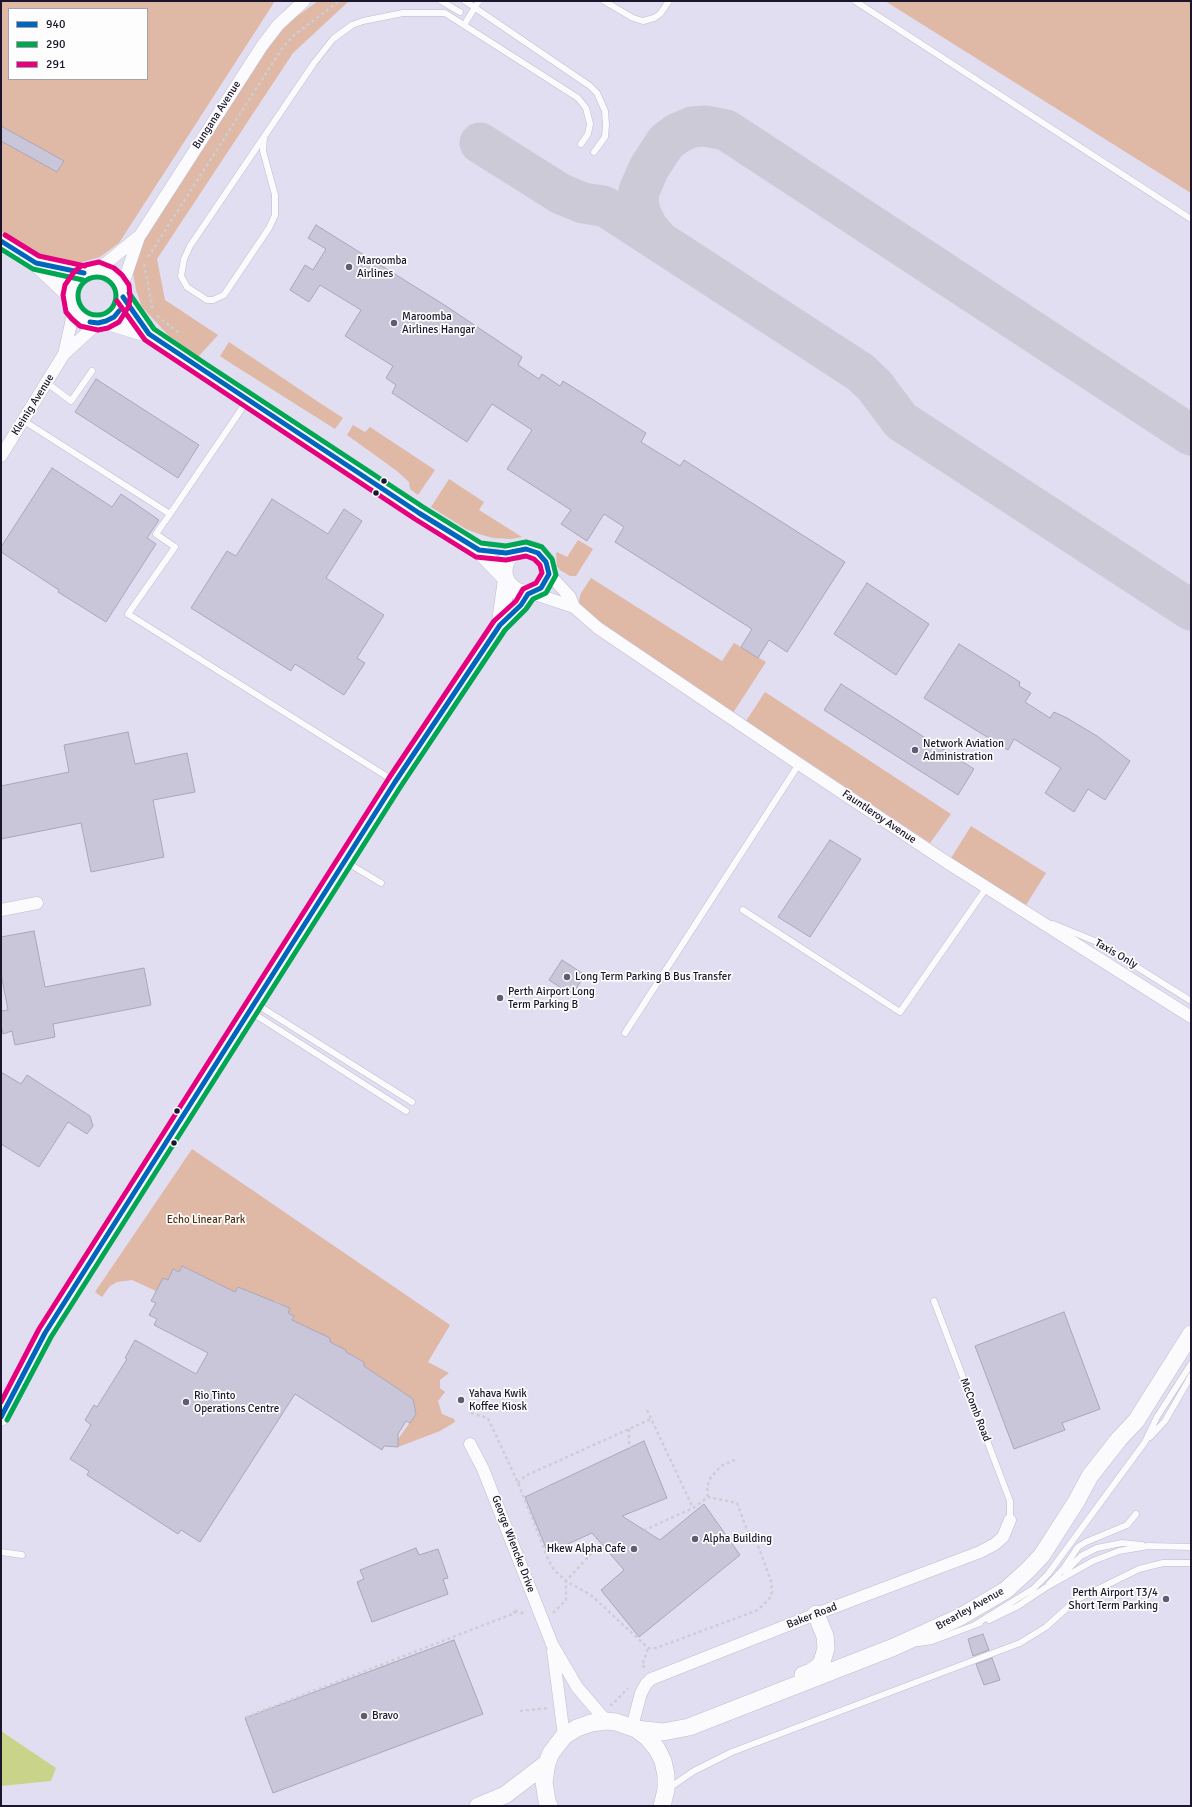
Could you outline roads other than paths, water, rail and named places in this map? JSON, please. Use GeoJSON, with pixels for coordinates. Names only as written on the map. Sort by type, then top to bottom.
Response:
{"type":"FeatureCollection","features":[{"type":"Feature","properties":{"kind":"main road"},"geometry":{"type":"LineString","coordinates":[[1,241],[36,264],[72,302],[82,319],[102,322],[150,334],[248,401],[478,550],[517,592],[530,594]]}},
{"type":"Feature","properties":{"kind":"main road"},"geometry":{"type":"LineString","coordinates":[[36,264],[111,274],[117,280],[122,292],[150,334]]}},
{"type":"Feature","properties":{"kind":"main road"},"geometry":{"type":"LineString","coordinates":[[72,302],[74,282],[91,271]]}},
{"type":"Feature","properties":{"kind":"main road"},"geometry":{"type":"LineString","coordinates":[[102,322],[119,311],[122,292]]}},
{"type":"Feature","properties":{"kind":"main road"},"geometry":{"type":"LineString","coordinates":[[1,1417],[45,1333],[395,782],[500,625],[530,594],[541,588],[549,574],[546,562],[538,553],[526,549],[506,554],[478,550]]}},
{"type":"Feature","properties":{"kind":"main road"},"geometry":{"type":"LineString","coordinates":[[500,625],[505,579],[505,563],[508,557],[514,553]]}},
{"type":"Feature","properties":{"kind":"main road","name":"Brearley Avenue"},"geometry":{"type":"LineString","coordinates":[[606,1721],[616,1722],[652,1732],[689,1727],[894,1647],[960,1617],[1006,1590],[1028,1570],[1051,1542],[1090,1476],[1119,1439],[1136,1421],[1191,1334]]}},
{"type":"Feature","properties":{"kind":"main road"},"geometry":{"type":"LineString","coordinates":[[756,1701],[776,1685],[811,1672],[822,1662],[826,1648],[825,1636],[816,1614]]}},
{"type":"Feature","properties":{"kind":"main road"},"geometry":{"type":"LineString","coordinates":[[549,1806],[544,1782],[547,1763],[551,1753],[564,1736],[584,1725],[606,1721]]}},
{"type":"Feature","properties":{"kind":"main road"},"geometry":{"type":"LineString","coordinates":[[634,1728],[648,1738],[660,1755],[666,1775],[666,1790],[662,1806]]}},
{"type":"Feature","properties":{"kind":"main road"},"geometry":{"type":"LineString","coordinates":[[478,1806],[505,1795],[547,1763]]}},
{"type":"Feature","properties":{"kind":"street","name":"Bungana Avenue"},"geometry":{"type":"LineString","coordinates":[[122,292],[139,236],[262,46],[278,25],[304,1]]}},
{"type":"Feature","properties":{"kind":"street","name":"Bungana Avenue"},"geometry":{"type":"LineString","coordinates":[[91,271],[139,236]]}},
{"type":"Feature","properties":{"kind":"street","name":"Kleinig Avenue"},"geometry":{"type":"LineString","coordinates":[[64,354],[72,302]]}},
{"type":"Feature","properties":{"kind":"street","name":"Kleinig Avenue"},"geometry":{"type":"LineString","coordinates":[[1,456],[64,354],[102,322]]}},
{"type":"Feature","properties":{"kind":"street","name":"Fauntleroy Avenue"},"geometry":{"type":"LineString","coordinates":[[549,574],[570,597],[574,607]]}},
{"type":"Feature","properties":{"kind":"street","name":"Fauntleroy Avenue"},"geometry":{"type":"LineString","coordinates":[[530,594],[574,607],[598,628],[799,764],[1191,1018]]}},
{"type":"Feature","properties":{"kind":"street"},"geometry":{"type":"LineString","coordinates":[[1,910],[37,903]]}},
{"type":"Feature","properties":{"kind":"street","name":"George Wiencke Drive"},"geometry":{"type":"LineString","coordinates":[[470,1444],[483,1469],[552,1644],[577,1687],[606,1721]]}},
{"type":"Feature","properties":{"kind":"street","name":"Baker Road"},"geometry":{"type":"LineString","coordinates":[[634,1728],[645,1678],[656,1677],[980,1552],[996,1544],[1003,1537],[1010,1520]]}},
{"type":"Feature","properties":{"kind":"street","name":"George Wiencke Drive"},"geometry":{"type":"LineString","coordinates":[[552,1644],[560,1694],[564,1736]]}},
{"type":"Feature","properties":{"kind":"lane"},"geometry":{"type":"LineString","coordinates":[[441,1],[452,3],[460,12]]}},
{"type":"Feature","properties":{"kind":"lane"},"geometry":{"type":"LineString","coordinates":[[455,19],[466,1],[590,86],[597,93],[605,111],[606,125],[605,137],[594,152]]}},
{"type":"Feature","properties":{"kind":"lane"},"geometry":{"type":"LineString","coordinates":[[464,24],[479,1]]}},
{"type":"Feature","properties":{"kind":"lane"},"geometry":{"type":"LineString","coordinates":[[604,1],[633,18],[643,21],[654,18],[660,14],[669,1]]}},
{"type":"Feature","properties":{"kind":"lane"},"geometry":{"type":"LineString","coordinates":[[855,1],[1191,219]]}},
{"type":"Feature","properties":{"kind":"lane"},"geometry":{"type":"LineString","coordinates":[[445,13],[452,3]]}},
{"type":"Feature","properties":{"kind":"lane"},"geometry":{"type":"LineString","coordinates":[[264,138],[263,150],[275,195],[275,215],[269,228],[224,295],[213,300],[207,300],[187,287],[181,276],[184,259],[190,246],[314,63],[333,39],[343,31],[363,21],[416,12],[445,13],[578,98],[586,108],[590,124],[588,134],[581,144]]}},
{"type":"Feature","properties":{"kind":"lane"},"geometry":{"type":"LineString","coordinates":[[47,383],[71,401],[92,371]]}},
{"type":"Feature","properties":{"kind":"lane"},"geometry":{"type":"LineString","coordinates":[[248,401],[156,534],[175,547],[128,614],[395,782]]}},
{"type":"Feature","properties":{"kind":"lane"},"geometry":{"type":"LineString","coordinates":[[24,421],[170,514]]}},
{"type":"Feature","properties":{"kind":"lane"},"geometry":{"type":"LineString","coordinates":[[626,1033],[799,764]]}},
{"type":"Feature","properties":{"kind":"lane"},"geometry":{"type":"LineString","coordinates":[[345,861],[381,883]]}},
{"type":"Feature","properties":{"kind":"lane"},"geometry":{"type":"LineString","coordinates":[[743,910],[900,1012],[987,887]]}},
{"type":"Feature","properties":{"kind":"lane","name":"Taxis Only"},"geometry":{"type":"LineString","coordinates":[[1034,917],[1097,942],[1191,1001]]}},
{"type":"Feature","properties":{"kind":"lane"},"geometry":{"type":"LineString","coordinates":[[252,1007],[412,1102]]}},
{"type":"Feature","properties":{"kind":"lane"},"geometry":{"type":"LineString","coordinates":[[252,1007],[406,1111]]}},
{"type":"Feature","properties":{"kind":"lane","name":"McComb Road"},"geometry":{"type":"LineString","coordinates":[[934,1301],[1010,1501],[1010,1520]]}},
{"type":"Feature","properties":{"kind":"lane"},"geometry":{"type":"LineString","coordinates":[[976,1624],[1033,1589],[1048,1574],[1144,1442],[1157,1417],[1191,1364]]}},
{"type":"Feature","properties":{"kind":"lane"},"geometry":{"type":"LineString","coordinates":[[1144,1442],[1165,1421],[1191,1376]]}},
{"type":"Feature","properties":{"kind":"lane"},"geometry":{"type":"LineString","coordinates":[[1045,1588],[1064,1568],[1078,1547],[1086,1542],[1127,1525],[1136,1514]]}},
{"type":"Feature","properties":{"kind":"lane"},"geometry":{"type":"LineString","coordinates":[[1045,1588],[1078,1559],[1097,1548],[1122,1543],[1148,1546],[1191,1547]]}},
{"type":"Feature","properties":{"kind":"lane"},"geometry":{"type":"LineString","coordinates":[[894,1647],[932,1641],[976,1624],[1018,1606],[1045,1588],[1093,1561],[1119,1551],[1148,1546]]}},
{"type":"Feature","properties":{"kind":"lane"},"geometry":{"type":"LineString","coordinates":[[1,1547],[10,1554]]}},
{"type":"Feature","properties":{"kind":"lane"},"geometry":{"type":"LineString","coordinates":[[1,1552],[22,1555]]}},
{"type":"Feature","properties":{"kind":"lane"},"geometry":{"type":"LineString","coordinates":[[666,1790],[710,1762],[763,1740],[1020,1643],[1046,1627],[1076,1600],[1138,1569],[1163,1563],[1191,1563]]}},
{"type":"Feature","properties":{"kind":"place","name":"Maroomba Airlines"},"geometry":{"type":"Point","coordinates":[349,267]}},
{"type":"Feature","properties":{"kind":"place","name":"Maroomba Airlines Hangar"},"geometry":{"type":"Point","coordinates":[394,323]}},
{"type":"Feature","properties":{"kind":"place","name":"Network Aviation Administration"},"geometry":{"type":"Point","coordinates":[915,750]}},
{"type":"Feature","properties":{"kind":"place","name":"Long Term Parking B Bus Transfer"},"geometry":{"type":"Point","coordinates":[567,977]}},
{"type":"Feature","properties":{"kind":"place","name":"Perth Airport Long Term Parking B"},"geometry":{"type":"Point","coordinates":[500,998]}},
{"type":"Feature","properties":{"kind":"place","name":"Yahava Kwik Koffee Kiosk"},"geometry":{"type":"Point","coordinates":[461,1400]}},
{"type":"Feature","properties":{"kind":"place","name":"Rio Tinto Operations Centre"},"geometry":{"type":"Point","coordinates":[186,1402]}},
{"type":"Feature","properties":{"kind":"place","name":"Alpha Building"},"geometry":{"type":"Point","coordinates":[695,1539]}},
{"type":"Feature","properties":{"kind":"place","name":"Hkew Alpha Cafe"},"geometry":{"type":"Point","coordinates":[634,1549]}},
{"type":"Feature","properties":{"kind":"place","name":"Perth Airport T3/4 Short Term Parking"},"geometry":{"type":"Point","coordinates":[1166,1599]}},
{"type":"Feature","properties":{"kind":"place","name":"Bravo"},"geometry":{"type":"Point","coordinates":[364,1716]}},
{"type":"Feature","properties":{"kind":"park label","name":"Echo Linear Park"},"geometry":{"type":"Point","coordinates":[206,1220]}}]}
